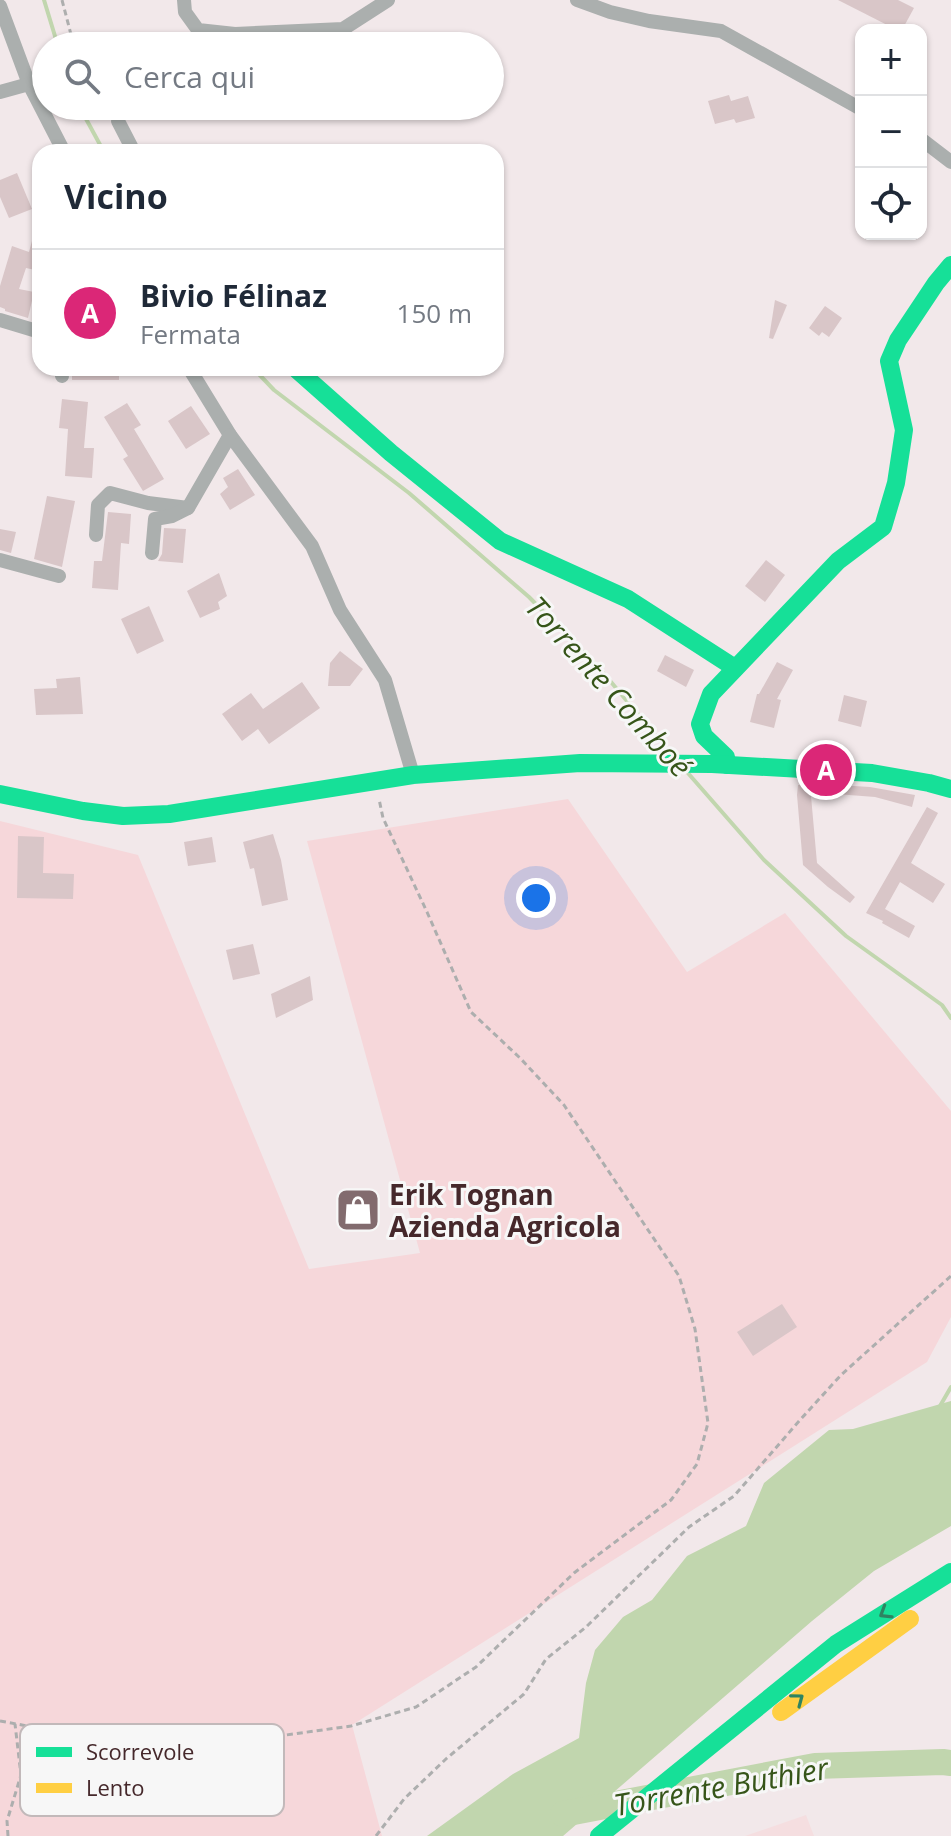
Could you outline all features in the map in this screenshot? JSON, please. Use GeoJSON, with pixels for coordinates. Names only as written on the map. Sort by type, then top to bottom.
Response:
{"type":"FeatureCollection","features":[{"type":"Feature","properties":{"kind":"main road"},"geometry":{"type":"LineString","coordinates":[[720,764],[726,757],[704,736],[700,724],[711,694],[838,561],[883,527],[896,483],[904,430],[889,361],[898,340],[951,265]]}},
{"type":"Feature","properties":{"kind":"main road"},"geometry":{"type":"LineString","coordinates":[[304,376],[391,453],[500,541],[628,599],[735,668]]}},
{"type":"Feature","properties":{"kind":"main road"},"geometry":{"type":"LineString","coordinates":[[0,794],[123,816],[169,814],[413,775],[580,763],[720,764],[872,773],[951,789]]}},
{"type":"Feature","properties":{"kind":"main road"},"geometry":{"type":"LineString","coordinates":[[599,1836],[836,1644],[951,1572]]}},
{"type":"Feature","properties":{"kind":"main road"},"geometry":{"type":"LineString","coordinates":[[771,1720],[887,1634],[937,1602]]}},
{"type":"Feature","properties":{"kind":"street"},"geometry":{"type":"LineString","coordinates":[[184,0],[185,12],[198,30],[216,32]]}},
{"type":"Feature","properties":{"kind":"street"},"geometry":{"type":"LineString","coordinates":[[278,32],[343,29],[388,0]]}},
{"type":"Feature","properties":{"kind":"street"},"geometry":{"type":"LineString","coordinates":[[577,0],[636,18],[721,31],[855,106]]}},
{"type":"Feature","properties":{"kind":"street"},"geometry":{"type":"LineString","coordinates":[[0,6],[32,90]]}},
{"type":"Feature","properties":{"kind":"street"},"geometry":{"type":"LineString","coordinates":[[0,92],[29,84]]}},
{"type":"Feature","properties":{"kind":"street"},"geometry":{"type":"LineString","coordinates":[[48,120],[60,144]]}},
{"type":"Feature","properties":{"kind":"street"},"geometry":{"type":"LineString","coordinates":[[118,120],[130,144]]}},
{"type":"Feature","properties":{"kind":"street"},"geometry":{"type":"LineString","coordinates":[[927,144],[951,162]]}},
{"type":"Feature","properties":{"kind":"street"},"geometry":{"type":"LineString","coordinates":[[0,320],[32,330]]}},
{"type":"Feature","properties":{"kind":"street"},"geometry":{"type":"LineString","coordinates":[[194,376],[230,435],[312,546],[340,610],[385,680],[413,775]]}},
{"type":"Feature","properties":{"kind":"street"},"geometry":{"type":"LineString","coordinates":[[152,553],[155,519],[172,516],[188,508],[230,435]]}},
{"type":"Feature","properties":{"kind":"street"},"geometry":{"type":"LineString","coordinates":[[96,535],[98,505],[110,493],[148,503],[188,508]]}},
{"type":"Feature","properties":{"kind":"street"},"geometry":{"type":"LineString","coordinates":[[0,560],[59,576]]}},
{"type":"Feature","properties":{"kind":"path"},"geometry":{"type":"LineString","coordinates":[[62,0],[70,32]]}},
{"type":"Feature","properties":{"kind":"path"},"geometry":{"type":"LineString","coordinates":[[284,1735],[351,1726],[416,1707],[476,1667],[574,1573],[671,1500],[697,1464],[708,1423],[695,1329],[679,1276],[564,1105],[471,1012],[383,818],[375,780]]}},
{"type":"Feature","properties":{"kind":"path"},"geometry":{"type":"LineString","coordinates":[[376,1836],[404,1799],[447,1758],[524,1694],[546,1659],[586,1627],[689,1527],[734,1496],[841,1375],[951,1276]]}},
{"type":"Feature","properties":{"kind":"path"},"geometry":{"type":"LineString","coordinates":[[0,1721],[20,1725]]}},
{"type":"Feature","properties":{"kind":"path"},"geometry":{"type":"LineString","coordinates":[[15,1724],[20,1766]]}},
{"type":"Feature","properties":{"kind":"path"},"geometry":{"type":"LineString","coordinates":[[8,1836],[7,1821],[20,1778]]}},
{"type":"Feature","properties":{"kind":"shaded area"},"geometry":{"type":"Polygon","coordinates":[[[568,799],[687,972],[785,913],[951,1111],[951,1317],[927,1362],[352,1725],[382,1836],[0,1836],[0,821],[138,855],[309,1269],[420,1253],[307,841],[568,799]]]}},
{"type":"Feature","properties":{"kind":"shaded area"},"geometry":{"type":"Polygon","coordinates":[[[951,1401],[951,1526],[874,1571],[563,1836],[427,1836],[513,1774],[579,1738],[586,1683],[595,1650],[623,1617],[652,1600],[687,1556],[746,1526],[764,1483],[829,1430],[853,1429],[951,1401]]]}},
{"type":"Feature","properties":{"kind":"shaded area"},"geometry":{"type":"Polygon","coordinates":[[[806,1815],[814,1836],[745,1836],[806,1815]]]}},
{"type":"Feature","properties":{"kind":"building"},"geometry":{"type":"Polygon","coordinates":[[[838,0],[898,0],[914,8],[905,24],[885,24],[838,0]]]}},
{"type":"Feature","properties":{"kind":"building"},"geometry":{"type":"Polygon","coordinates":[[[729,95],[731,101],[748,96],[755,118],[715,124],[708,101],[729,95]]]}},
{"type":"Feature","properties":{"kind":"building"},"geometry":{"type":"Polygon","coordinates":[[[17,173],[32,209],[9,218],[0,197],[0,180],[17,173]]]}},
{"type":"Feature","properties":{"kind":"building"},"geometry":{"type":"Polygon","coordinates":[[[32,241],[32,269],[26,268],[19,289],[32,292],[28,318],[0,307],[0,286],[12,246],[29,252],[32,241]]]}},
{"type":"Feature","properties":{"kind":"building"},"geometry":{"type":"Polygon","coordinates":[[[775,300],[787,305],[773,339],[769,338],[775,300]]]}},
{"type":"Feature","properties":{"kind":"building"},"geometry":{"type":"Polygon","coordinates":[[[825,306],[842,318],[829,337],[822,332],[819,336],[809,328],[825,306]]]}},
{"type":"Feature","properties":{"kind":"building"},"geometry":{"type":"Polygon","coordinates":[[[72,376],[119,376],[119,380],[72,380],[72,376]]]}},
{"type":"Feature","properties":{"kind":"building"},"geometry":{"type":"Polygon","coordinates":[[[62,399],[88,402],[84,448],[94,448],[92,478],[65,476],[68,429],[59,428],[62,399]]]}},
{"type":"Feature","properties":{"kind":"building"},"geometry":{"type":"Polygon","coordinates":[[[127,403],[141,425],[134,429],[164,479],[143,491],[123,459],[128,456],[104,417],[127,403]]]}},
{"type":"Feature","properties":{"kind":"building"},"geometry":{"type":"Polygon","coordinates":[[[191,406],[210,434],[186,449],[168,421],[191,406]]]}},
{"type":"Feature","properties":{"kind":"building"},"geometry":{"type":"Polygon","coordinates":[[[238,469],[255,495],[230,510],[220,494],[228,487],[223,478],[238,469]]]}},
{"type":"Feature","properties":{"kind":"building"},"geometry":{"type":"Polygon","coordinates":[[[47,496],[75,501],[62,567],[34,559],[47,496]]]}},
{"type":"Feature","properties":{"kind":"building"},"geometry":{"type":"Polygon","coordinates":[[[108,512],[131,514],[129,544],[121,543],[118,590],[92,588],[94,561],[102,561],[108,512]]]}},
{"type":"Feature","properties":{"kind":"building"},"geometry":{"type":"Polygon","coordinates":[[[164,528],[186,529],[183,563],[158,561],[162,554],[164,528]]]}},
{"type":"Feature","properties":{"kind":"building"},"geometry":{"type":"Polygon","coordinates":[[[0,529],[16,532],[11,553],[0,550],[0,529]]]}},
{"type":"Feature","properties":{"kind":"building"},"geometry":{"type":"Polygon","coordinates":[[[766,560],[785,575],[765,602],[745,586],[766,560]]]}},
{"type":"Feature","properties":{"kind":"building"},"geometry":{"type":"Polygon","coordinates":[[[219,573],[227,596],[218,602],[220,609],[200,618],[187,591],[219,573]]]}},
{"type":"Feature","properties":{"kind":"building"},"geometry":{"type":"Polygon","coordinates":[[[149,606],[164,641],[137,654],[121,619],[149,606]]]}},
{"type":"Feature","properties":{"kind":"building"},"geometry":{"type":"Polygon","coordinates":[[[340,651],[363,669],[350,686],[328,686],[330,663],[340,651]]]}},
{"type":"Feature","properties":{"kind":"building"},"geometry":{"type":"Polygon","coordinates":[[[665,655],[694,670],[686,687],[657,671],[665,655]]]}},
{"type":"Feature","properties":{"kind":"building"},"geometry":{"type":"Polygon","coordinates":[[[777,662],[793,670],[777,699],[781,700],[774,728],[750,722],[757,694],[777,662]]]}},
{"type":"Feature","properties":{"kind":"building"},"geometry":{"type":"Polygon","coordinates":[[[80,677],[83,714],[36,715],[34,689],[57,688],[56,679],[80,677]]]}},
{"type":"Feature","properties":{"kind":"building"},"geometry":{"type":"Polygon","coordinates":[[[302,682],[320,708],[269,744],[258,729],[242,741],[222,714],[251,693],[263,709],[302,682]]]}},
{"type":"Feature","properties":{"kind":"building"},"geometry":{"type":"Polygon","coordinates":[[[844,695],[867,701],[861,727],[838,721],[844,695]]]}},
{"type":"Feature","properties":{"kind":"building"},"geometry":{"type":"Polygon","coordinates":[[[798,785],[870,787],[915,795],[912,807],[875,797],[811,796],[817,863],[855,897],[850,903],[803,865],[798,785]]]}},
{"type":"Feature","properties":{"kind":"building"},"geometry":{"type":"Polygon","coordinates":[[[927,807],[938,813],[911,863],[945,884],[933,903],[900,882],[885,909],[915,926],[909,938],[866,913],[927,807]]]}},
{"type":"Feature","properties":{"kind":"building"},"geometry":{"type":"Polygon","coordinates":[[[273,834],[288,900],[262,906],[254,868],[250,869],[243,842],[273,834]]]}},
{"type":"Feature","properties":{"kind":"building"},"geometry":{"type":"Polygon","coordinates":[[[18,836],[44,837],[43,873],[74,874],[73,899],[17,898],[18,836]]]}},
{"type":"Feature","properties":{"kind":"building"},"geometry":{"type":"Polygon","coordinates":[[[212,837],[216,862],[188,866],[184,842],[212,837]]]}},
{"type":"Feature","properties":{"kind":"building"},"geometry":{"type":"Polygon","coordinates":[[[253,944],[260,974],[233,980],[226,950],[253,944]]]}},
{"type":"Feature","properties":{"kind":"building"},"geometry":{"type":"Polygon","coordinates":[[[310,976],[313,1000],[276,1018],[271,994],[310,976]]]}},
{"type":"Feature","properties":{"kind":"building"},"geometry":{"type":"Polygon","coordinates":[[[782,1304],[797,1327],[753,1356],[737,1332],[782,1304]]]}},
{"type":"Feature","properties":{"kind":"waterway","name":"Torrente Comboé"},"geometry":{"type":"LineString","coordinates":[[44,0],[54,32]]}},
{"type":"Feature","properties":{"kind":"waterway","name":"Torrente Comboé"},"geometry":{"type":"LineString","coordinates":[[87,120],[100,144]]}},
{"type":"Feature","properties":{"kind":"waterway","name":"Torrente Comboé"},"geometry":{"type":"LineString","coordinates":[[261,376],[274,390],[409,493],[529,597],[606,676],[673,756]]}},
{"type":"Feature","properties":{"kind":"waterway","name":"Torrente Comboé"},"geometry":{"type":"LineString","coordinates":[[687,772],[764,860],[846,936],[942,1005],[951,1018]]}},
{"type":"Feature","properties":{"kind":"waterway","name":"Torrente Comboé"},"geometry":{"type":"LineString","coordinates":[[940,1406],[951,1387]]}},
{"type":"Feature","properties":{"kind":"waterway","name":"Torrente Buthier"},"geometry":{"type":"LineString","coordinates":[[563,1814],[815,1766],[951,1763]]}},
{"type":"Feature","properties":{"kind":"traffic: fast"},"geometry":{"type":"LineString","coordinates":[[727,765],[726,757],[704,736],[700,724],[711,694],[838,561],[883,527],[896,483],[904,430],[889,361],[898,340],[951,265]]}},
{"type":"Feature","properties":{"kind":"traffic: fast"},"geometry":{"type":"LineString","coordinates":[[304,376],[391,453],[500,541],[628,599],[735,668]]}},
{"type":"Feature","properties":{"kind":"traffic: fast"},"geometry":{"type":"LineString","coordinates":[[0,794],[123,816],[169,814],[413,775],[580,763],[712,764],[872,773],[951,789]]}},
{"type":"Feature","properties":{"kind":"traffic: fast"},"geometry":{"type":"LineString","coordinates":[[599,1836],[836,1644],[951,1572]]}},
{"type":"Feature","properties":{"kind":"traffic: slow"},"geometry":{"type":"LineString","coordinates":[[781,1712],[910,1619]]}},
{"type":"Feature","properties":{"kind":"place","name":"Bivio Félinaz"},"geometry":{"type":"Point","coordinates":[826,770]}},
{"type":"Feature","properties":{"kind":"place","name":"Erik Tognan Azienda Agricola"},"geometry":{"type":"Point","coordinates":[358,1210]}}]}
